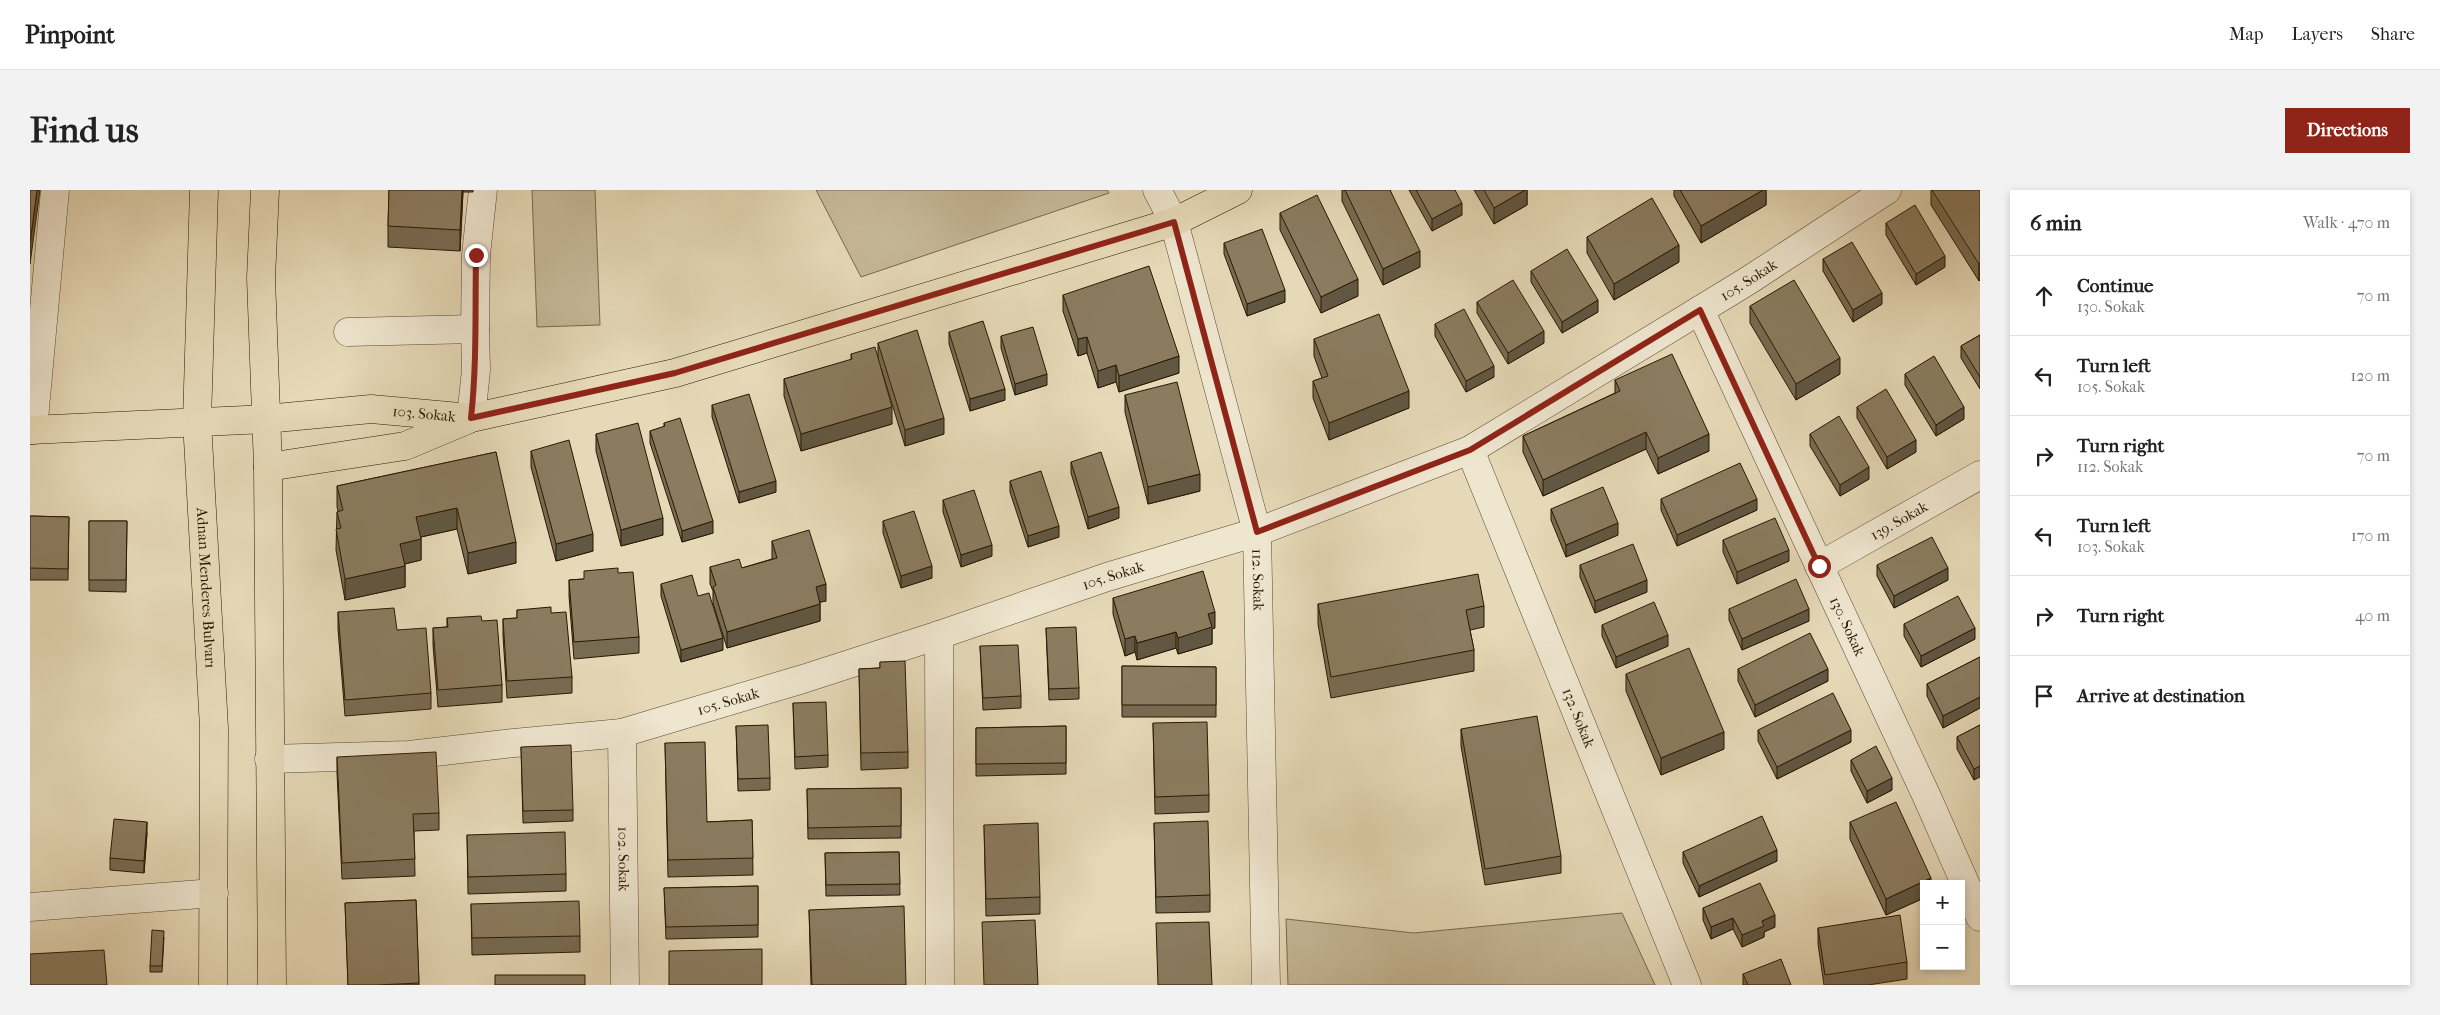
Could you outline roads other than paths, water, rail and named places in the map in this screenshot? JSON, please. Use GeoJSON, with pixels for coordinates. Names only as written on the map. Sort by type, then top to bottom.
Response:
{"type":"FeatureCollection","features":[{"type":"Feature","properties":{"kind":"main road","name":"Adnan Menderes Bulvarı"},"geometry":{"type":"LineString","coordinates":[[204,190],[197,422],[214,728],[213,985]]}},
{"type":"Feature","properties":{"kind":"main road"},"geometry":{"type":"LineString","coordinates":[[266,190],[261,278],[268,467],[272,985]]}},
{"type":"Feature","properties":{"kind":"main road","name":"103. Sokak"},"geometry":{"type":"LineString","coordinates":[[31,430],[266,419],[372,409],[471,418],[675,373],[1174,222],[1238,190]]}},
{"type":"Feature","properties":{"kind":"main road"},"geometry":{"type":"LineString","coordinates":[[268,467],[405,446],[471,418]]}},
{"type":"Feature","properties":{"kind":"street"},"geometry":{"type":"LineString","coordinates":[[31,430],[55,190]]}},
{"type":"Feature","properties":{"kind":"street"},"geometry":{"type":"LineString","coordinates":[[471,418],[476,370],[474,329],[476,255],[482,190]]}},
{"type":"Feature","properties":{"kind":"street","name":"112. Sokak"},"geometry":{"type":"LineString","coordinates":[[1157,190],[1174,222],[1257,532],[1266,985]]}},
{"type":"Feature","properties":{"kind":"street","name":"105. Sokak"},"geometry":{"type":"LineString","coordinates":[[269,759],[409,755],[514,743],[622,734],[939,635],[1107,577],[1257,532],[1470,450],[1700,310],[1887,190]]}},
{"type":"Feature","properties":{"kind":"street","name":"130. Sokak"},"geometry":{"type":"LineString","coordinates":[[1700,310],[1927,797],[1980,917]]}},
{"type":"Feature","properties":{"kind":"street"},"geometry":{"type":"LineString","coordinates":[[348,332],[474,329]]}},
{"type":"Feature","properties":{"kind":"street","name":"132. Sokak"},"geometry":{"type":"LineString","coordinates":[[1470,450],[1688,985]]}},
{"type":"Feature","properties":{"kind":"street","name":"139. Sokak"},"geometry":{"type":"LineString","coordinates":[[1819,566],[1980,475]]}},
{"type":"Feature","properties":{"kind":"street"},"geometry":{"type":"LineString","coordinates":[[939,635],[940,985]]}},
{"type":"Feature","properties":{"kind":"street","name":"102. Sokak"},"geometry":{"type":"LineString","coordinates":[[622,734],[624,985]]}},
{"type":"Feature","properties":{"kind":"street"},"geometry":{"type":"LineString","coordinates":[[30,907],[214,893]]}}]}
